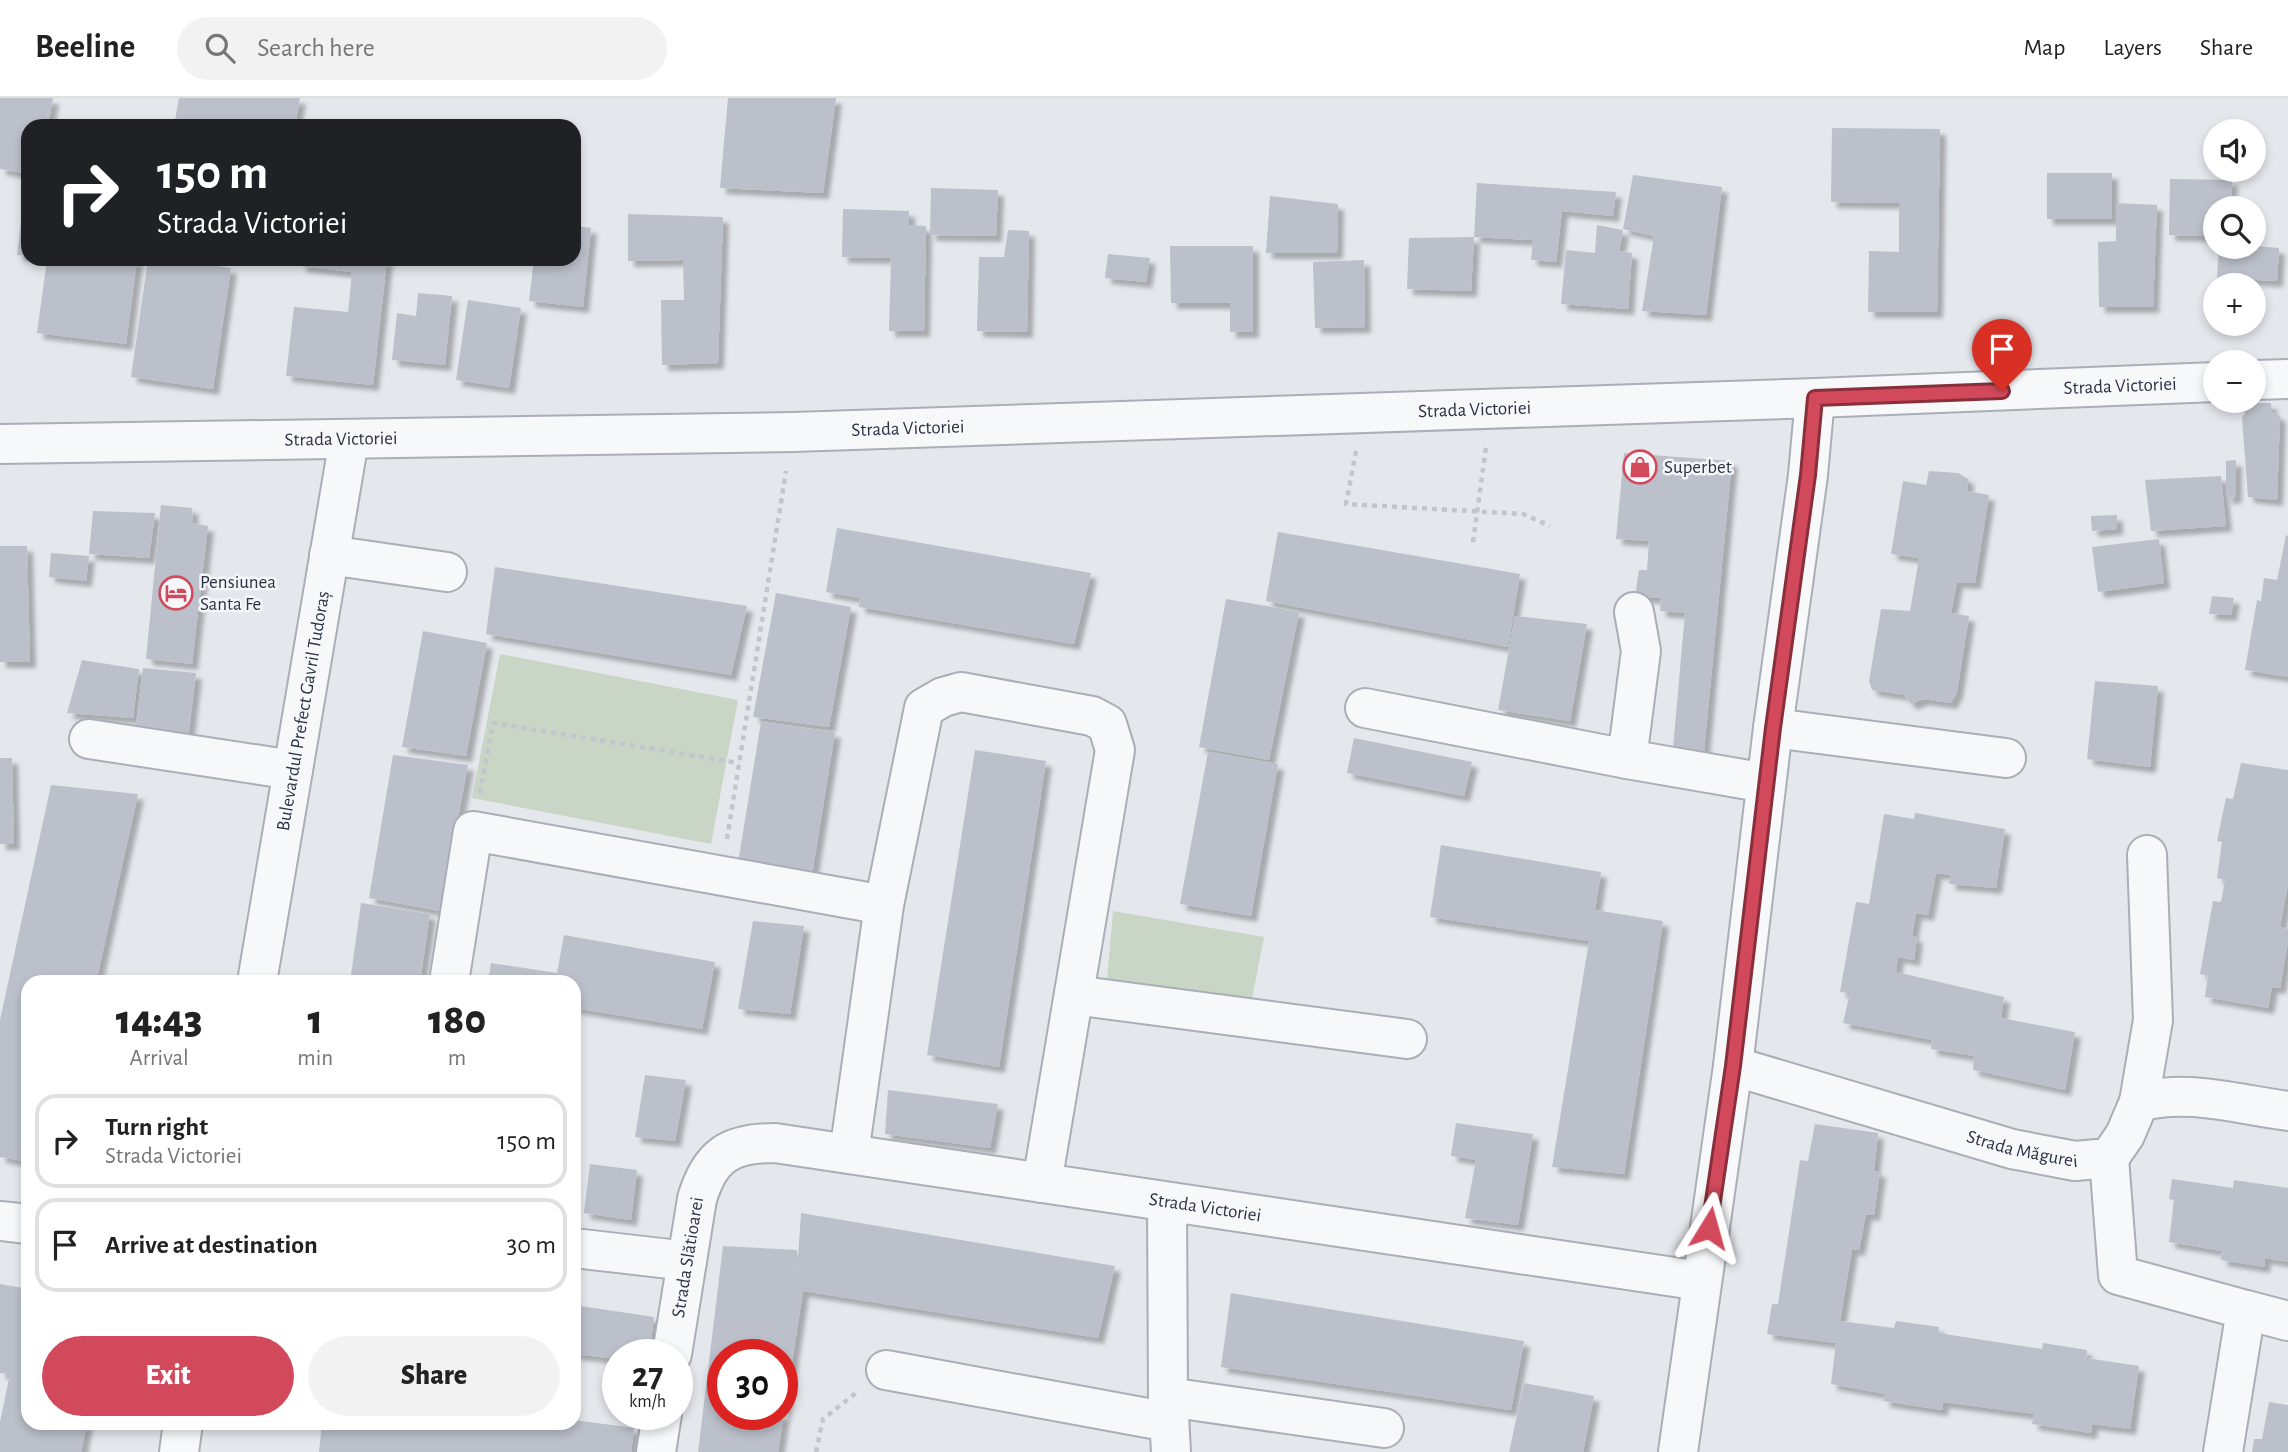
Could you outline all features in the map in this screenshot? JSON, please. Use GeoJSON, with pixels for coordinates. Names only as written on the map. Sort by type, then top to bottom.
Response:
{"type":"FeatureCollection","features":[{"type":"Feature","properties":{"kind":"street"},"geometry":{"type":"LineString","coordinates":[[2266,380],[2288,379]]}},
{"type":"Feature","properties":{"kind":"street","name":"Strada Victoriei"},"geometry":{"type":"LineString","coordinates":[[0,444],[793,432],[2203,383]]}},
{"type":"Feature","properties":{"kind":"street"},"geometry":{"type":"LineString","coordinates":[[1678,1452],[1733,1066],[1766,783],[1808,475],[1815,398]]}},
{"type":"Feature","properties":{"kind":"street","name":"Bulevardul Prefect Gavril Tudoraș"},"geometry":{"type":"LineString","coordinates":[[258,975],[349,440]]}},
{"type":"Feature","properties":{"kind":"street"},"geometry":{"type":"LineString","coordinates":[[329,555],[447,572]]}},
{"type":"Feature","properties":{"kind":"street"},"geometry":{"type":"LineString","coordinates":[[1627,760],[1641,651],[1634,612]]}},
{"type":"Feature","properties":{"kind":"street"},"geometry":{"type":"LineString","coordinates":[[849,1154],[884,905],[925,708],[943,697],[961,692],[1093,716],[1107,724],[1115,750],[1042,1183]]}},
{"type":"Feature","properties":{"kind":"street"},"geometry":{"type":"LineString","coordinates":[[1365,708],[1627,760],[1766,783]]}},
{"type":"Feature","properties":{"kind":"street"},"geometry":{"type":"LineString","coordinates":[[1773,728],[2006,758]]}},
{"type":"Feature","properties":{"kind":"street"},"geometry":{"type":"LineString","coordinates":[[89,739],[293,770]]}},
{"type":"Feature","properties":{"kind":"street"},"geometry":{"type":"LineString","coordinates":[[450,975],[473,831],[884,905]]}},
{"type":"Feature","properties":{"kind":"street"},"geometry":{"type":"LineString","coordinates":[[2147,855],[2153,1020],[2139,1102],[2125,1135],[2109,1158],[2118,1276],[2288,1321]]}},
{"type":"Feature","properties":{"kind":"street"},"geometry":{"type":"LineString","coordinates":[[1074,995],[1407,1039]]}},
{"type":"Feature","properties":{"kind":"street","name":"Strada Măgurei"},"geometry":{"type":"LineString","coordinates":[[1733,1066],[2012,1149],[2075,1161],[2109,1158]]}},
{"type":"Feature","properties":{"kind":"street"},"geometry":{"type":"LineString","coordinates":[[2139,1102],[2158,1097],[2185,1097],[2288,1111]]}},
{"type":"Feature","properties":{"kind":"street","name":"Strada Victoriei"},"geometry":{"type":"LineString","coordinates":[[714,1162],[728,1151],[751,1143],[775,1143],[1701,1282]]}},
{"type":"Feature","properties":{"kind":"street","name":"Strada Slătioarei"},"geometry":{"type":"LineString","coordinates":[[674,1339],[700,1189],[703,1178],[714,1162]]}},
{"type":"Feature","properties":{"kind":"street"},"geometry":{"type":"LineString","coordinates":[[1167,1202],[1169,1424]]}},
{"type":"Feature","properties":{"kind":"street"},"geometry":{"type":"LineString","coordinates":[[0,1220],[21,1223]]}},
{"type":"Feature","properties":{"kind":"street"},"geometry":{"type":"LineString","coordinates":[[581,1249],[687,1261]]}},
{"type":"Feature","properties":{"kind":"street"},"geometry":{"type":"LineString","coordinates":[[2224,1452],[2246,1310]]}},
{"type":"Feature","properties":{"kind":"street"},"geometry":{"type":"LineString","coordinates":[[886,1370],[1169,1424],[1384,1428]]}},
{"type":"Feature","properties":{"kind":"street"},"geometry":{"type":"LineString","coordinates":[[178,1452],[182,1430]]}},
{"type":"Feature","properties":{"kind":"street"},"geometry":{"type":"LineString","coordinates":[[656,1452],[659,1430]]}},
{"type":"Feature","properties":{"kind":"path"},"geometry":{"type":"LineString","coordinates":[[1473,542],[1491,408]]}},
{"type":"Feature","properties":{"kind":"path"},"geometry":{"type":"LineString","coordinates":[[1363,413],[1346,504],[1523,514],[1550,527]]}},
{"type":"Feature","properties":{"kind":"path"},"geometry":{"type":"LineString","coordinates":[[721,874],[793,432]]}},
{"type":"Feature","properties":{"kind":"path"},"geometry":{"type":"LineString","coordinates":[[473,831],[493,723],[739,763]]}},
{"type":"Feature","properties":{"kind":"path"},"geometry":{"type":"LineString","coordinates":[[816,1452],[823,1419],[886,1370]]}},
{"type":"Feature","properties":{"kind":"green space"},"geometry":{"type":"Polygon","coordinates":[[[500,654],[738,700],[711,844],[472,798],[500,654]]]}},
{"type":"Feature","properties":{"kind":"green space"},"geometry":{"type":"Polygon","coordinates":[[[1113,911],[1264,937],[1251,1004],[1107,981],[1113,911]]]}},
{"type":"Feature","properties":{"kind":"building"},"geometry":{"type":"Polygon","coordinates":[[[0,98],[53,98],[49,119],[21,119],[21,173],[0,169],[0,98]]]}},
{"type":"Feature","properties":{"kind":"building"},"geometry":{"type":"Polygon","coordinates":[[[179,98],[300,98],[296,119],[175,119],[179,98]]]}},
{"type":"Feature","properties":{"kind":"building"},"geometry":{"type":"Polygon","coordinates":[[[728,98],[836,98],[823,193],[720,188],[728,98]]]}},
{"type":"Feature","properties":{"kind":"building"},"geometry":{"type":"Polygon","coordinates":[[[1832,128],[1940,129],[1937,312],[1868,312],[1869,251],[1899,252],[1899,203],[1831,202],[1832,128]]]}},
{"type":"Feature","properties":{"kind":"building"},"geometry":{"type":"Polygon","coordinates":[[[2047,173],[2112,173],[2112,219],[2047,219],[2047,173]]]}},
{"type":"Feature","properties":{"kind":"building"},"geometry":{"type":"Polygon","coordinates":[[[1633,175],[1722,187],[1706,315],[1642,311],[1654,236],[1623,229],[1633,175]]]}},
{"type":"Feature","properties":{"kind":"building"},"geometry":{"type":"Polygon","coordinates":[[[2170,179],[2232,182],[2231,196],[2203,196],[2203,236],[2169,235],[2170,179]]]}},
{"type":"Feature","properties":{"kind":"building"},"geometry":{"type":"Polygon","coordinates":[[[1477,183],[1616,192],[1613,216],[1562,211],[1556,262],[1531,260],[1533,240],[1474,237],[1477,183]]]}},
{"type":"Feature","properties":{"kind":"building"},"geometry":{"type":"Polygon","coordinates":[[[931,188],[998,190],[996,236],[930,235],[931,188]]]}},
{"type":"Feature","properties":{"kind":"building"},"geometry":{"type":"Polygon","coordinates":[[[1270,196],[1338,204],[1337,253],[1266,253],[1270,196]]]}},
{"type":"Feature","properties":{"kind":"building"},"geometry":{"type":"Polygon","coordinates":[[[2116,203],[2157,205],[2153,307],[2099,307],[2098,242],[2116,241],[2116,203]]]}},
{"type":"Feature","properties":{"kind":"building"},"geometry":{"type":"Polygon","coordinates":[[[843,209],[909,211],[909,225],[926,226],[924,331],[889,331],[891,258],[842,257],[843,209]]]}},
{"type":"Feature","properties":{"kind":"building"},"geometry":{"type":"Polygon","coordinates":[[[628,214],[723,217],[718,363],[662,365],[661,300],[684,300],[683,260],[628,261],[628,214]]]}},
{"type":"Feature","properties":{"kind":"building"},"geometry":{"type":"Polygon","coordinates":[[[21,221],[21,255],[17,255],[21,221]]]}},
{"type":"Feature","properties":{"kind":"building"},"geometry":{"type":"Polygon","coordinates":[[[1597,225],[1623,230],[1619,251],[1632,253],[1628,309],[1561,304],[1566,250],[1595,253],[1597,225]]]}},
{"type":"Feature","properties":{"kind":"building"},"geometry":{"type":"Polygon","coordinates":[[[581,227],[591,228],[583,307],[529,301],[533,266],[581,266],[581,227]]]}},
{"type":"Feature","properties":{"kind":"building"},"geometry":{"type":"Polygon","coordinates":[[[1008,230],[1029,231],[1027,332],[977,331],[979,257],[1004,257],[1008,230]]]}},
{"type":"Feature","properties":{"kind":"building"},"geometry":{"type":"Polygon","coordinates":[[[1474,237],[1471,291],[1407,289],[1409,238],[1474,237]]]}},
{"type":"Feature","properties":{"kind":"building"},"geometry":{"type":"Polygon","coordinates":[[[1170,246],[1253,246],[1253,332],[1230,332],[1230,303],[1171,303],[1170,246]]]}},
{"type":"Feature","properties":{"kind":"building"},"geometry":{"type":"Polygon","coordinates":[[[2266,247],[2279,248],[2277,281],[2266,280],[2266,273],[2217,273],[2218,259],[2266,259],[2266,247]]]}},
{"type":"Feature","properties":{"kind":"building"},"geometry":{"type":"Polygon","coordinates":[[[1108,254],[1150,258],[1146,282],[1105,278],[1108,254]]]}},
{"type":"Feature","properties":{"kind":"building"},"geometry":{"type":"Polygon","coordinates":[[[1364,260],[1365,327],[1315,328],[1313,262],[1364,260]]]}},
{"type":"Feature","properties":{"kind":"building"},"geometry":{"type":"Polygon","coordinates":[[[46,266],[136,266],[126,344],[37,333],[46,266]]]}},
{"type":"Feature","properties":{"kind":"building"},"geometry":{"type":"Polygon","coordinates":[[[147,266],[231,268],[213,389],[131,377],[147,266]]]}},
{"type":"Feature","properties":{"kind":"building"},"geometry":{"type":"Polygon","coordinates":[[[300,266],[386,266],[373,385],[286,376],[294,307],[348,312],[352,272],[300,266]]]}},
{"type":"Feature","properties":{"kind":"building"},"geometry":{"type":"Polygon","coordinates":[[[418,293],[452,296],[445,365],[392,360],[397,313],[416,316],[418,293]]]}},
{"type":"Feature","properties":{"kind":"building"},"geometry":{"type":"Polygon","coordinates":[[[468,300],[521,308],[509,388],[456,380],[468,300]]]}},
{"type":"Feature","properties":{"kind":"building"},"geometry":{"type":"Polygon","coordinates":[[[2266,403],[2271,403],[2272,412],[2280,416],[2277,500],[2248,497],[2242,418],[2245,413],[2266,413],[2266,403]]]}},
{"type":"Feature","properties":{"kind":"building"},"geometry":{"type":"Polygon","coordinates":[[[1624,453],[1732,461],[1704,751],[1673,748],[1685,613],[1660,611],[1661,598],[1635,597],[1639,570],[1647,570],[1649,541],[1616,539],[1624,453]]]}},
{"type":"Feature","properties":{"kind":"building"},"geometry":{"type":"Polygon","coordinates":[[[2236,460],[2236,497],[2226,498],[2226,461],[2236,460]]]}},
{"type":"Feature","properties":{"kind":"building"},"geometry":{"type":"Polygon","coordinates":[[[1929,471],[1958,473],[1968,479],[1967,491],[1989,495],[1975,583],[1957,582],[1951,613],[1969,616],[1957,692],[1951,703],[1923,699],[1911,704],[1904,695],[1872,690],[1869,681],[1881,609],[1910,611],[1919,558],[1891,554],[1903,481],[1926,485],[1929,471]]]}},
{"type":"Feature","properties":{"kind":"building"},"geometry":{"type":"Polygon","coordinates":[[[2221,476],[2226,526],[2151,531],[2145,480],[2221,476]]]}},
{"type":"Feature","properties":{"kind":"building","name":"Pensiunea Santa Fe"},"geometry":{"type":"Polygon","coordinates":[[[161,505],[192,508],[193,523],[208,526],[192,664],[146,659],[161,505]]]}},
{"type":"Feature","properties":{"kind":"building"},"geometry":{"type":"Polygon","coordinates":[[[93,511],[155,513],[149,558],[89,554],[93,511]]]}},
{"type":"Feature","properties":{"kind":"building"},"geometry":{"type":"Polygon","coordinates":[[[2117,515],[2117,529],[2092,531],[2091,516],[2117,515]]]}},
{"type":"Feature","properties":{"kind":"building"},"geometry":{"type":"Polygon","coordinates":[[[837,528],[1091,573],[1074,644],[859,607],[860,598],[826,592],[837,528]]]}},
{"type":"Feature","properties":{"kind":"building"},"geometry":{"type":"Polygon","coordinates":[[[1278,532],[1520,574],[1508,647],[1266,601],[1278,532]]]}},
{"type":"Feature","properties":{"kind":"building"},"geometry":{"type":"Polygon","coordinates":[[[2286,535],[2288,677],[2245,670],[2257,600],[2261,601],[2264,578],[2277,580],[2286,535]]]}},
{"type":"Feature","properties":{"kind":"building"},"geometry":{"type":"Polygon","coordinates":[[[2159,539],[2164,583],[2098,592],[2092,547],[2159,539]]]}},
{"type":"Feature","properties":{"kind":"building"},"geometry":{"type":"Polygon","coordinates":[[[0,546],[27,546],[30,662],[0,662],[0,546]]]}},
{"type":"Feature","properties":{"kind":"building"},"geometry":{"type":"Polygon","coordinates":[[[51,553],[89,556],[86,581],[49,577],[51,553]]]}},
{"type":"Feature","properties":{"kind":"building"},"geometry":{"type":"Polygon","coordinates":[[[495,567],[747,606],[731,675],[486,634],[495,567]]]}},
{"type":"Feature","properties":{"kind":"building"},"geometry":{"type":"Polygon","coordinates":[[[776,593],[851,607],[829,727],[753,717],[776,593]]]}},
{"type":"Feature","properties":{"kind":"building"},"geometry":{"type":"Polygon","coordinates":[[[2212,596],[2234,598],[2231,615],[2209,614],[2212,596]]]}},
{"type":"Feature","properties":{"kind":"building"},"geometry":{"type":"Polygon","coordinates":[[[1226,599],[1299,612],[1269,760],[1199,747],[1226,599]]]}},
{"type":"Feature","properties":{"kind":"building"},"geometry":{"type":"Polygon","coordinates":[[[1515,616],[1587,624],[1570,721],[1498,710],[1515,616]]]}},
{"type":"Feature","properties":{"kind":"building"},"geometry":{"type":"Polygon","coordinates":[[[423,631],[487,643],[466,756],[402,747],[423,631]]]}},
{"type":"Feature","properties":{"kind":"building"},"geometry":{"type":"Polygon","coordinates":[[[82,660],[139,669],[133,718],[67,713],[82,660]]]}},
{"type":"Feature","properties":{"kind":"building"},"geometry":{"type":"Polygon","coordinates":[[[143,668],[196,673],[188,739],[135,734],[143,668]]]}},
{"type":"Feature","properties":{"kind":"building"},"geometry":{"type":"Polygon","coordinates":[[[2095,681],[2158,686],[2150,767],[2087,759],[2095,681]]]}},
{"type":"Feature","properties":{"kind":"building"},"geometry":{"type":"Polygon","coordinates":[[[761,722],[835,732],[810,887],[736,875],[761,722]]]}},
{"type":"Feature","properties":{"kind":"building"},"geometry":{"type":"Polygon","coordinates":[[[1354,738],[1472,762],[1464,796],[1347,773],[1354,738]]]}},
{"type":"Feature","properties":{"kind":"building"},"geometry":{"type":"Polygon","coordinates":[[[975,750],[1046,761],[999,1067],[927,1055],[975,750]]]}},
{"type":"Feature","properties":{"kind":"building"},"geometry":{"type":"Polygon","coordinates":[[[1208,752],[1278,764],[1251,916],[1180,904],[1208,752]]]}},
{"type":"Feature","properties":{"kind":"building"},"geometry":{"type":"Polygon","coordinates":[[[393,755],[468,765],[440,911],[369,898],[393,755]]]}},
{"type":"Feature","properties":{"kind":"building"},"geometry":{"type":"Polygon","coordinates":[[[0,758],[12,758],[14,844],[0,844],[0,758]]]}},
{"type":"Feature","properties":{"kind":"building"},"geometry":{"type":"Polygon","coordinates":[[[2241,763],[2288,770],[2288,884],[2280,927],[2288,929],[2288,941],[2280,988],[2272,987],[2268,1008],[2205,997],[2208,976],[2200,974],[2213,901],[2221,902],[2225,880],[2217,878],[2222,842],[2217,841],[2226,798],[2233,799],[2241,763]]]}},
{"type":"Feature","properties":{"kind":"building"},"geometry":{"type":"Polygon","coordinates":[[[51,785],[138,794],[98,975],[21,975],[21,1161],[0,1157],[0,1020],[51,785]]]}},
{"type":"Feature","properties":{"kind":"building"},"geometry":{"type":"Polygon","coordinates":[[[1915,813],[2005,829],[1996,888],[1949,884],[1951,875],[1936,873],[1928,915],[1916,913],[1912,936],[1917,937],[1914,960],[1898,957],[1896,972],[2004,997],[2001,1018],[2075,1032],[2065,1090],[1973,1070],[1974,1056],[1931,1049],[1932,1040],[1843,1023],[1850,993],[1840,992],[1856,902],[1869,904],[1884,814],[1914,819],[1915,813]]]}},
{"type":"Feature","properties":{"kind":"building"},"geometry":{"type":"Polygon","coordinates":[[[1441,845],[1601,872],[1595,910],[1663,921],[1624,1174],[1552,1167],[1589,941],[1430,917],[1441,845]]]}},
{"type":"Feature","properties":{"kind":"building"},"geometry":{"type":"Polygon","coordinates":[[[361,903],[430,914],[421,975],[351,975],[361,903]]]}},
{"type":"Feature","properties":{"kind":"building"},"geometry":{"type":"Polygon","coordinates":[[[753,921],[804,926],[790,1014],[738,1009],[753,921]]]}},
{"type":"Feature","properties":{"kind":"building"},"geometry":{"type":"Polygon","coordinates":[[[564,935],[715,962],[702,1029],[581,1009],[581,975],[489,975],[491,963],[557,973],[564,935]]]}},
{"type":"Feature","properties":{"kind":"building"},"geometry":{"type":"Polygon","coordinates":[[[645,1075],[686,1080],[675,1141],[635,1137],[645,1075]]]}},
{"type":"Feature","properties":{"kind":"building"},"geometry":{"type":"Polygon","coordinates":[[[888,1090],[998,1104],[990,1148],[885,1134],[888,1090]]]}},
{"type":"Feature","properties":{"kind":"building"},"geometry":{"type":"Polygon","coordinates":[[[1456,1123],[1533,1134],[1518,1225],[1465,1218],[1476,1160],[1451,1156],[1456,1123]]]}},
{"type":"Feature","properties":{"kind":"building"},"geometry":{"type":"Polygon","coordinates":[[[1815,1124],[1878,1133],[1874,1171],[1880,1171],[1874,1215],[1866,1214],[1859,1250],[1852,1249],[1840,1321],[1894,1328],[1896,1321],[1939,1327],[1938,1333],[2042,1349],[2043,1343],[2087,1350],[2086,1358],[2139,1366],[2130,1429],[2092,1424],[2091,1433],[2032,1424],[2034,1414],[1943,1402],[1942,1410],[1883,1401],[1885,1394],[1831,1384],[1836,1343],[1767,1334],[1772,1304],[1778,1304],[1800,1160],[1808,1161],[1815,1124]]]}},
{"type":"Feature","properties":{"kind":"building"},"geometry":{"type":"Polygon","coordinates":[[[590,1164],[637,1170],[631,1220],[584,1213],[590,1164]]]}},
{"type":"Feature","properties":{"kind":"building"},"geometry":{"type":"Polygon","coordinates":[[[2172,1179],[2233,1188],[2234,1180],[2288,1188],[2288,1262],[2265,1258],[2264,1267],[2221,1260],[2222,1251],[2169,1242],[2174,1200],[2169,1199],[2172,1179]]]}},
{"type":"Feature","properties":{"kind":"building"},"geometry":{"type":"Polygon","coordinates":[[[801,1213],[1115,1266],[1098,1338],[803,1291],[796,1339],[712,1339],[723,1246],[797,1250],[797,1274],[801,1213]]]}},
{"type":"Feature","properties":{"kind":"building"},"geometry":{"type":"Polygon","coordinates":[[[0,1284],[21,1288],[21,1430],[86,1430],[81,1452],[0,1452],[0,1422],[10,1374],[0,1373],[0,1284]]]}},
{"type":"Feature","properties":{"kind":"building"},"geometry":{"type":"Polygon","coordinates":[[[1231,1293],[1524,1341],[1511,1410],[1221,1367],[1231,1293]]]}},
{"type":"Feature","properties":{"kind":"building"},"geometry":{"type":"Polygon","coordinates":[[[581,1306],[654,1317],[651,1339],[602,1339],[602,1357],[581,1355],[581,1306]]]}},
{"type":"Feature","properties":{"kind":"building"},"geometry":{"type":"Polygon","coordinates":[[[707,1378],[707,1430],[781,1430],[778,1452],[698,1452],[707,1378]]]}},
{"type":"Feature","properties":{"kind":"building"},"geometry":{"type":"Polygon","coordinates":[[[1524,1383],[1594,1396],[1583,1452],[1509,1452],[1524,1383]]]}},
{"type":"Feature","properties":{"kind":"building"},"geometry":{"type":"Polygon","coordinates":[[[2269,1402],[2288,1405],[2288,1452],[2252,1452],[2254,1439],[2262,1439],[2269,1402]]]}},
{"type":"Feature","properties":{"kind":"building"},"geometry":{"type":"Polygon","coordinates":[[[581,1421],[602,1424],[602,1430],[634,1430],[631,1452],[319,1452],[321,1430],[581,1430],[581,1421]]]}},
{"type":"Feature","properties":{"kind":"place","name":"Superbet"},"geometry":{"type":"Point","coordinates":[1640,467]}},
{"type":"Feature","properties":{"kind":"place","name":"Pensiunea Santa Fe"},"geometry":{"type":"Point","coordinates":[176,593]}},
{"type":"Feature","properties":{"kind":"route"},"geometry":{"type":"LineString","coordinates":[[1709,1228],[1733,1066],[1773,728],[1808,475],[1815,398],[2002,391]]}}]}
